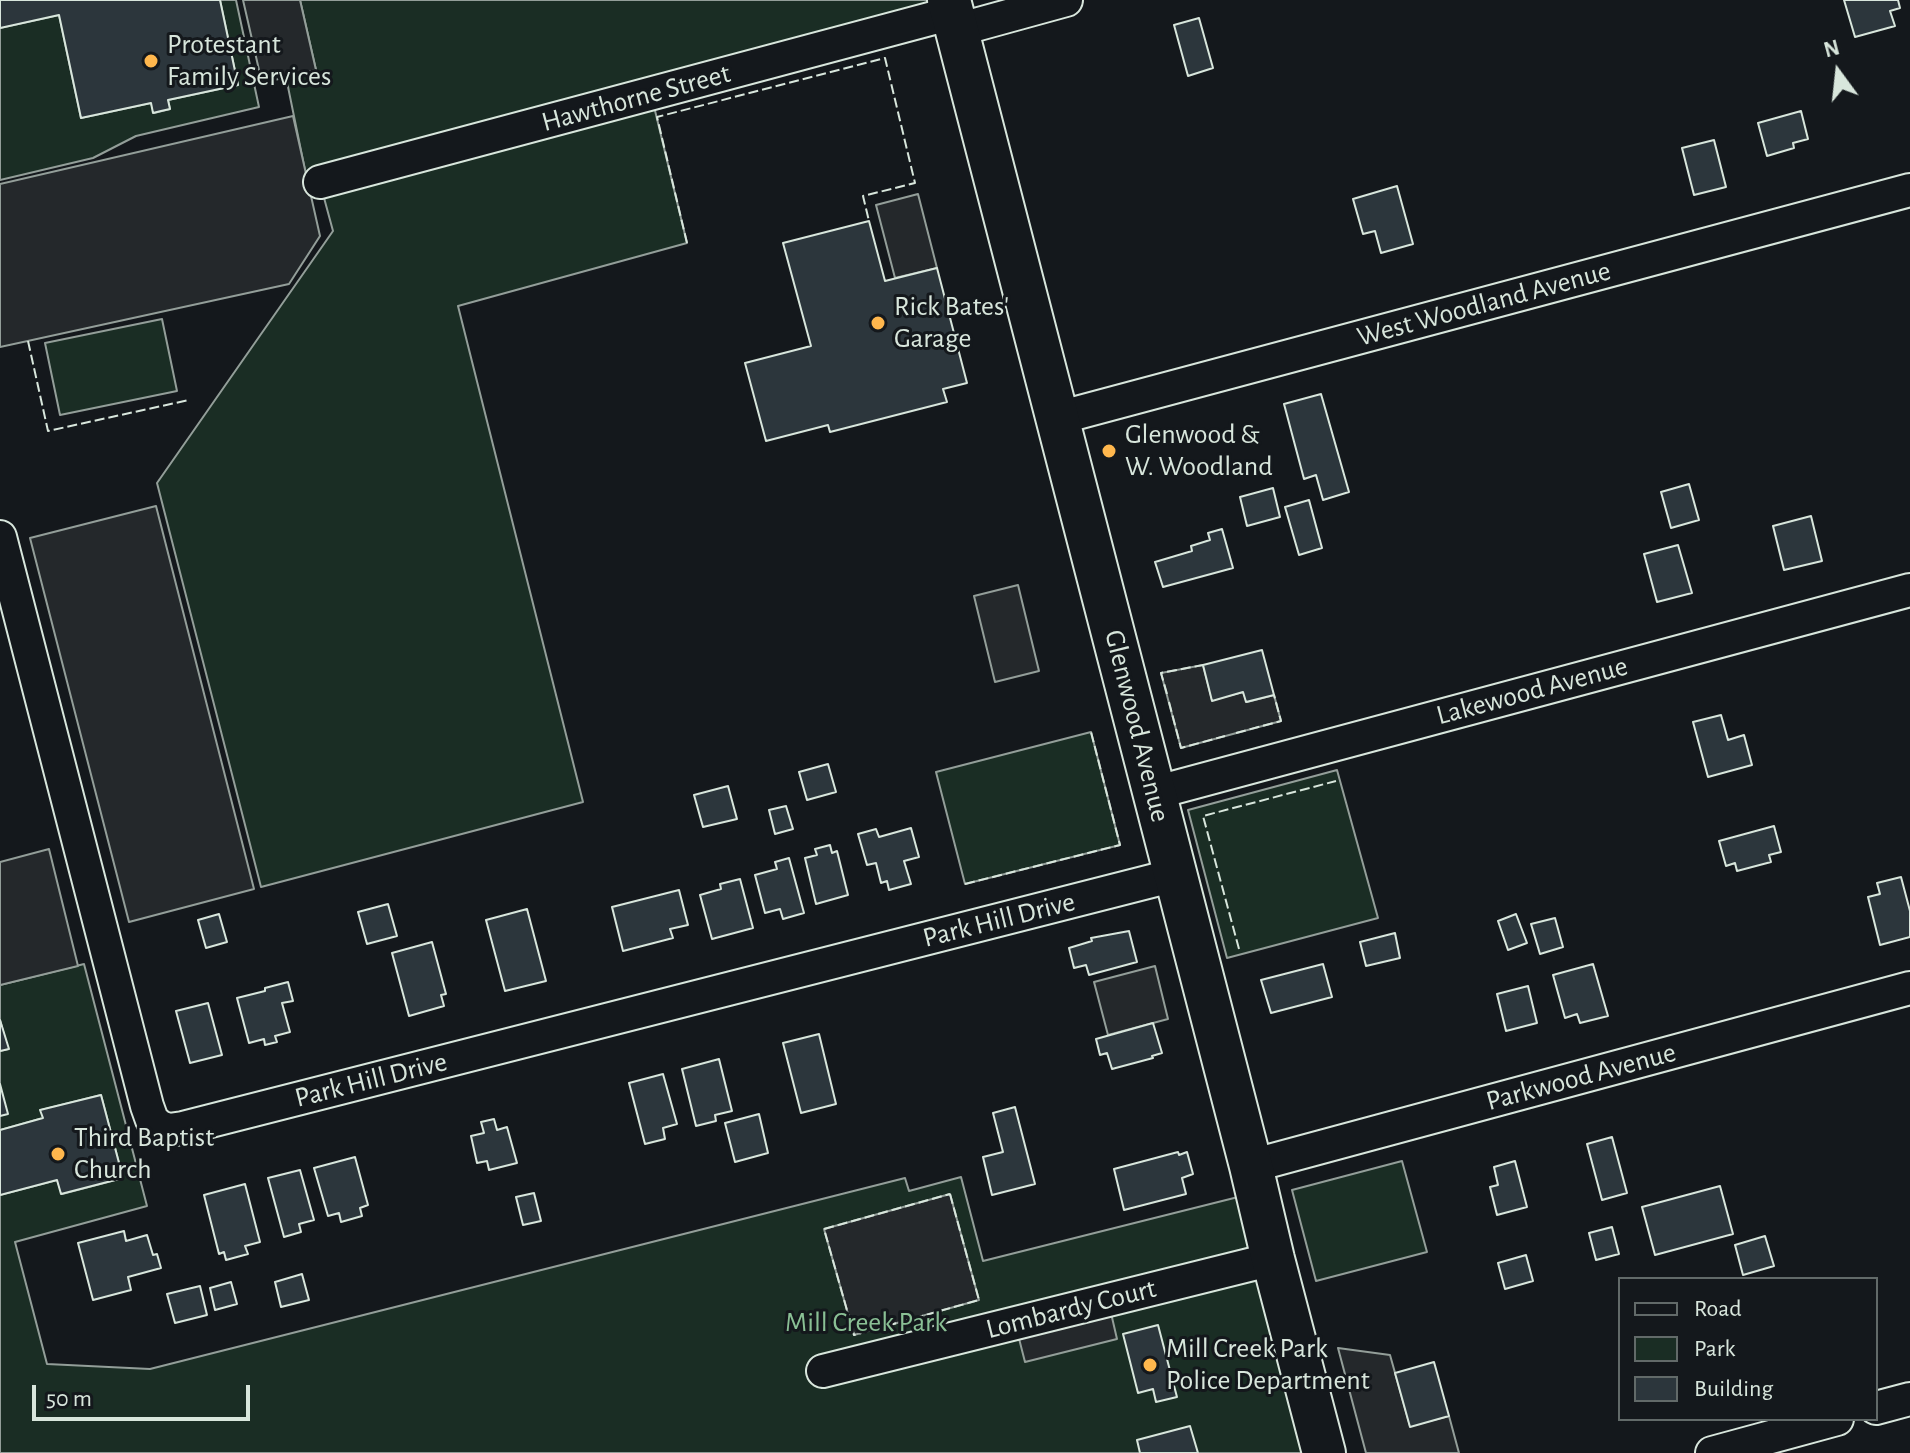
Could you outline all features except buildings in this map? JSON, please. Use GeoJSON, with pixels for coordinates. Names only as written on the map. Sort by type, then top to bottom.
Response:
{"type":"FeatureCollection","features":[{"type":"Feature","properties":{"kind":"main road","name":"Glenwood Avenue"},"geometry":{"type":"LineString","coordinates":[[953,14],[1324,1453]]}},
{"type":"Feature","properties":{"kind":"street","name":"Hawthorne Street"},"geometry":{"type":"LineString","coordinates":[[320,182],[953,14],[1066,0]]}},
{"type":"Feature","properties":{"kind":"street","name":"West Woodland Avenue"},"geometry":{"type":"LineString","coordinates":[[1058,418],[1910,190]]}},
{"type":"Feature","properties":{"kind":"street","name":"Park Hill Drive"},"geometry":{"type":"LineString","coordinates":[[0,537],[147,1106],[152,1120],[169,1130],[1175,875]]}},
{"type":"Feature","properties":{"kind":"street","name":"Lakewood Avenue"},"geometry":{"type":"LineString","coordinates":[[1154,793],[1910,590]]}},
{"type":"Feature","properties":{"kind":"street","name":"Parkwood Avenue"},"geometry":{"type":"LineString","coordinates":[[1251,1166],[1910,988]]}},
{"type":"Feature","properties":{"kind":"street","name":"Lombardy Court"},"geometry":{"type":"LineString","coordinates":[[823,1371],[1273,1259]]}},
{"type":"Feature","properties":{"kind":"street"},"geometry":{"type":"LineString","coordinates":[[1878,1407],[1910,1399]]}},
{"type":"Feature","properties":{"kind":"street"},"geometry":{"type":"LineString","coordinates":[[1712,1453],[1830,1421]]}},
{"type":"Feature","properties":{"kind":"green space"},"geometry":{"type":"Polygon","coordinates":[[[220,0],[236,0],[259,107],[136,136],[93,158],[0,180],[0,28],[59,15],[81,118],[151,103],[154,113],[170,109],[168,100],[238,85],[220,0]]]}},
{"type":"Feature","properties":{"kind":"green space"},"geometry":{"type":"Polygon","coordinates":[[[300,0],[949,0],[651,94],[687,243],[458,306],[583,802],[261,887],[157,483],[333,231],[320,183],[308,185],[286,77],[316,70],[300,0]]]}},
{"type":"Feature","properties":{"kind":"green space"},"geometry":{"type":"Polygon","coordinates":[[[162,319],[177,391],[60,415],[45,343],[162,319]]]}},
{"type":"Feature","properties":{"kind":"green space"},"geometry":{"type":"Polygon","coordinates":[[[1091,732],[1120,845],[965,884],[936,772],[1091,732]]]}},
{"type":"Feature","properties":{"kind":"green space"},"geometry":{"type":"Polygon","coordinates":[[[1337,770],[1378,918],[1227,958],[1188,810],[1337,770]]]}},
{"type":"Feature","properties":{"kind":"green space","name":"Mill Creek Park"},"geometry":{"type":"Polygon","coordinates":[[[84,964],[147,1206],[15,1242],[47,1364],[150,1369],[905,1178],[909,1191],[961,1177],[983,1261],[1258,1192],[1324,1453],[0,1453],[0,1195],[57,1180],[62,1194],[123,1178],[101,1095],[41,1110],[43,1118],[0,1130],[0,1051],[8,1049],[0,1020],[0,985],[84,964]]]}},
{"type":"Feature","properties":{"kind":"green space"},"geometry":{"type":"Polygon","coordinates":[[[1402,1161],[1427,1252],[1316,1281],[1292,1190],[1402,1161]]]}},
{"type":"Feature","properties":{"kind":"shaded area"},"geometry":{"type":"Polygon","coordinates":[[[243,0],[300,0],[316,70],[262,83],[243,0]]]}},
{"type":"Feature","properties":{"kind":"shaded area"},"geometry":{"type":"Polygon","coordinates":[[[293,116],[320,236],[289,284],[0,347],[0,184],[293,116]]]}},
{"type":"Feature","properties":{"kind":"shaded area"},"geometry":{"type":"Polygon","coordinates":[[[918,194],[937,268],[895,278],[876,205],[918,194]]]}},
{"type":"Feature","properties":{"kind":"shaded area"},"geometry":{"type":"Polygon","coordinates":[[[156,506],[254,889],[129,922],[30,538],[156,506]]]}},
{"type":"Feature","properties":{"kind":"shaded area"},"geometry":{"type":"Polygon","coordinates":[[[1018,585],[1039,671],[995,682],[974,596],[1018,585]]]}},
{"type":"Feature","properties":{"kind":"shaded area"},"geometry":{"type":"Polygon","coordinates":[[[1203,665],[1212,700],[1243,692],[1247,702],[1274,695],[1281,721],[1181,748],[1161,673],[1203,665]]]}},
{"type":"Feature","properties":{"kind":"shaded area"},"geometry":{"type":"Polygon","coordinates":[[[49,849],[78,966],[0,985],[0,862],[49,849]]]}},
{"type":"Feature","properties":{"kind":"shaded area"},"geometry":{"type":"Polygon","coordinates":[[[1155,966],[1168,1019],[1108,1035],[1094,982],[1155,966]]]}},
{"type":"Feature","properties":{"kind":"shaded area"},"geometry":{"type":"Polygon","coordinates":[[[950,1194],[979,1300],[854,1335],[824,1229],[950,1194]]]}},
{"type":"Feature","properties":{"kind":"shaded area"},"geometry":{"type":"Polygon","coordinates":[[[1108,1300],[1117,1339],[1025,1362],[1015,1323],[1108,1300]]]}},
{"type":"Feature","properties":{"kind":"shaded area"},"geometry":{"type":"Polygon","coordinates":[[[1338,1348],[1390,1355],[1410,1426],[1449,1416],[1459,1453],[1366,1453],[1338,1348]]]}},
{"type":"Feature","properties":{"kind":"fence"},"geometry":{"type":"LineString","coordinates":[[687,243],[657,117],[885,58],[915,183],[863,196],[869,221]]}},
{"type":"Feature","properties":{"kind":"fence"},"geometry":{"type":"LineString","coordinates":[[28,341],[48,431],[189,400]]}},
{"type":"Feature","properties":{"kind":"fence"},"geometry":{"type":"LineString","coordinates":[[1167,694],[1161,673],[1203,665]]}},
{"type":"Feature","properties":{"kind":"fence"},"geometry":{"type":"LineString","coordinates":[[1236,733],[1281,721],[1274,695]]}},
{"type":"Feature","properties":{"kind":"fence"},"geometry":{"type":"LineString","coordinates":[[1169,702],[1181,748],[1225,736]]}},
{"type":"Feature","properties":{"kind":"fence"},"geometry":{"type":"LineString","coordinates":[[965,884],[1120,845],[1091,732]]}},
{"type":"Feature","properties":{"kind":"fence"},"geometry":{"type":"LineString","coordinates":[[1239,949],[1203,816],[1336,781]]}},
{"type":"Feature","properties":{"kind":"fence"},"geometry":{"type":"LineString","coordinates":[[950,1194],[979,1300],[854,1335],[824,1229],[950,1194]]}},
{"type":"Feature","properties":{"kind":"place","name":"Protestant Family Services"},"geometry":{"type":"Point","coordinates":[151,61]}},
{"type":"Feature","properties":{"kind":"place","name":"Rick Bates' Garage"},"geometry":{"type":"Point","coordinates":[878,323]}},
{"type":"Feature","properties":{"kind":"place","name":"Glenwood & W. Woodland"},"geometry":{"type":"Point","coordinates":[1109,451]}},
{"type":"Feature","properties":{"kind":"place","name":"Third Baptist Church"},"geometry":{"type":"Point","coordinates":[58,1154]}},
{"type":"Feature","properties":{"kind":"place","name":"Mill Creek Park Police Department"},"geometry":{"type":"Point","coordinates":[1150,1365]}}]}
